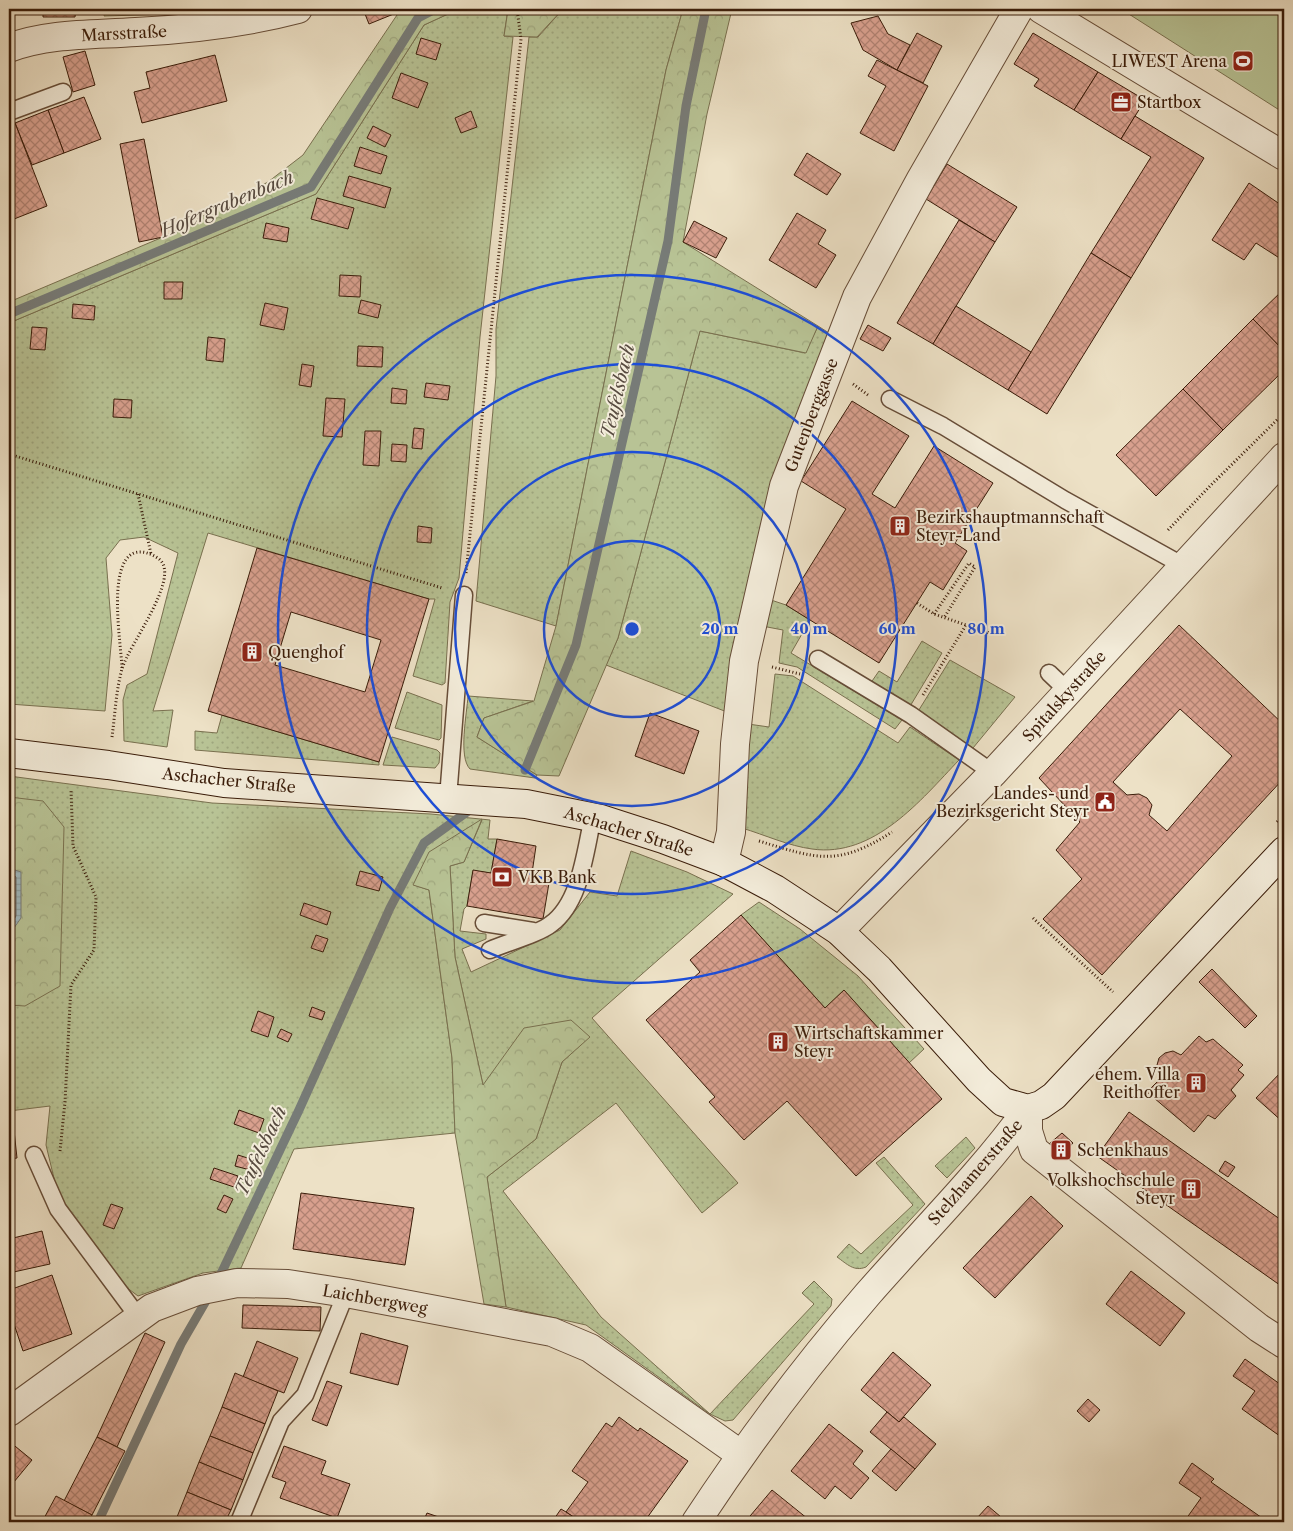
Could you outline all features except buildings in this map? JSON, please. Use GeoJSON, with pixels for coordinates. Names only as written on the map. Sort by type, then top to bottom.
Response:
{"type":"FeatureCollection","features":[{"type":"Feature","properties":{"kind":"street","name":"Marsstraße"},"geometry":{"type":"LineString","coordinates":[[9,48],[22,43],[60,36],[174,30],[257,20],[298,9]]}},
{"type":"Feature","properties":{"kind":"street","name":"Gutenberggasse"},"geometry":{"type":"LineString","coordinates":[[724,862],[732,832],[736,728],[748,644],[784,486],[857,297],[921,179],[1019,9]]}},
{"type":"Feature","properties":{"kind":"street"},"geometry":{"type":"LineString","coordinates":[[1041,9],[1284,156]]}},
{"type":"Feature","properties":{"kind":"street","name":"Spitalskystraße"},"geometry":{"type":"LineString","coordinates":[[839,931],[993,773],[1059,682],[1182,565],[1284,457]]}},
{"type":"Feature","properties":{"kind":"street","name":"Aschacher Straße"},"geometry":{"type":"LineString","coordinates":[[9,753],[108,765],[224,783],[526,804],[593,817],[662,839],[724,862],[775,889],[839,931],[879,969],[979,1080],[1003,1102],[1028,1108]]}},
{"type":"Feature","properties":{"kind":"street","name":"Stelzhamerstraße"},"geometry":{"type":"LineString","coordinates":[[696,1522],[740,1454],[866,1296],[1002,1144],[1028,1108],[1041,1105],[1054,1096],[1284,851]]}},
{"type":"Feature","properties":{"kind":"street"},"geometry":{"type":"LineString","coordinates":[[1028,1108],[1028,1131],[1034,1150],[1259,1328],[1284,1344]]}},
{"type":"Feature","properties":{"kind":"street","name":"Laichbergweg"},"geometry":{"type":"LineString","coordinates":[[9,1412],[152,1308],[197,1291],[237,1283],[288,1284],[346,1292],[552,1332],[590,1348],[740,1454]]}},
{"type":"Feature","properties":{"kind":"lane"},"geometry":{"type":"LineString","coordinates":[[9,112],[63,92]]}},
{"type":"Feature","properties":{"kind":"lane"},"geometry":{"type":"LineString","coordinates":[[890,399],[943,426],[1065,500],[1182,565]]}},
{"type":"Feature","properties":{"kind":"lane"},"geometry":{"type":"LineString","coordinates":[[448,798],[464,595]]}},
{"type":"Feature","properties":{"kind":"lane"},"geometry":{"type":"LineString","coordinates":[[818,659],[911,716],[993,773]]}},
{"type":"Feature","properties":{"kind":"lane"},"geometry":{"type":"LineString","coordinates":[[490,950],[551,924],[569,903],[578,878],[593,817]]}},
{"type":"Feature","properties":{"kind":"lane"},"geometry":{"type":"LineString","coordinates":[[484,923],[534,931]]}},
{"type":"Feature","properties":{"kind":"lane"},"geometry":{"type":"LineString","coordinates":[[34,1155],[58,1209],[139,1318]]}},
{"type":"Feature","properties":{"kind":"lane"},"geometry":{"type":"LineString","coordinates":[[239,1522],[281,1421],[305,1395],[346,1292]]}},
{"type":"Feature","properties":{"kind":"path"},"geometry":{"type":"LineString","coordinates":[[9,454],[464,595],[521,40],[517,9]]}},
{"type":"Feature","properties":{"kind":"path"},"geometry":{"type":"LineString","coordinates":[[830,368],[873,398],[890,399]]}},
{"type":"Feature","properties":{"kind":"path"},"geometry":{"type":"LineString","coordinates":[[1158,552],[1164,535],[1210,486],[1284,413]]}},
{"type":"Feature","properties":{"kind":"path"},"geometry":{"type":"LineString","coordinates":[[138,494],[151,554]]}},
{"type":"Feature","properties":{"kind":"path"},"geometry":{"type":"LineString","coordinates":[[108,765],[122,668],[117,586],[121,567],[127,556],[137,552],[151,554],[163,562],[166,576],[159,597],[122,668]]}},
{"type":"Feature","properties":{"kind":"path"},"geometry":{"type":"LineString","coordinates":[[934,614],[969,563],[975,567],[944,618]]}},
{"type":"Feature","properties":{"kind":"path"},"geometry":{"type":"LineString","coordinates":[[917,603],[934,614],[966,625]]}},
{"type":"Feature","properties":{"kind":"path"},"geometry":{"type":"LineString","coordinates":[[60,1157],[71,985],[94,950],[96,898],[72,846],[70,760]]}},
{"type":"Feature","properties":{"kind":"path"},"geometry":{"type":"LineString","coordinates":[[732,832],[806,856],[827,858],[845,855],[871,845],[900,827]]}},
{"type":"Feature","properties":{"kind":"path"},"geometry":{"type":"LineString","coordinates":[[1033,918],[1117,996],[1132,1015]]}},
{"type":"Feature","properties":{"kind":"green space"},"geometry":{"type":"Polygon","coordinates":[[[106,9],[260,9],[246,12],[104,16],[106,9]]]}},
{"type":"Feature","properties":{"kind":"green space"},"geometry":{"type":"Polygon","coordinates":[[[401,9],[459,9],[424,25],[316,194],[9,323],[9,302],[163,237],[268,182],[303,155],[401,9]]]}},
{"type":"Feature","properties":{"kind":"green space"},"geometry":{"type":"Polygon","coordinates":[[[459,9],[508,9],[504,36],[513,37],[480,337],[459,578],[450,602],[445,683],[442,685],[413,676],[435,599],[429,599],[208,533],[153,711],[173,710],[167,747],[124,741],[123,700],[127,685],[147,674],[178,553],[144,537],[120,540],[106,558],[112,635],[105,711],[9,704],[9,323],[316,194],[424,25],[459,9]]]}},
{"type":"Feature","properties":{"kind":"green space"},"geometry":{"type":"Polygon","coordinates":[[[498,9],[563,9],[537,37],[504,36],[508,10],[498,9]]]}},
{"type":"Feature","properties":{"kind":"green space"},"geometry":{"type":"Polygon","coordinates":[[[563,9],[683,9],[666,70],[556,626],[476,601],[496,376],[496,329],[529,37],[538,37],[563,9]]]}},
{"type":"Feature","properties":{"kind":"green space"},"geometry":{"type":"Polygon","coordinates":[[[683,9],[732,9],[707,114],[683,242],[818,326],[806,353],[700,331],[618,638],[559,776],[537,775],[477,737],[484,718],[534,701],[556,626],[666,70],[683,9]]]}},
{"type":"Feature","properties":{"kind":"green space","name":"LIWEST Arena"},"geometry":{"type":"Polygon","coordinates":[[[1121,9],[1284,9],[1284,113],[1121,9]]]}},
{"type":"Feature","properties":{"kind":"green space"},"geometry":{"type":"Polygon","coordinates":[[[818,326],[829,333],[779,465],[727,712],[606,665],[618,638],[700,331],[805,353],[818,326]]]}},
{"type":"Feature","properties":{"kind":"green space"},"geometry":{"type":"Polygon","coordinates":[[[765,598],[786,605],[810,620],[791,653],[902,720],[895,729],[797,667],[779,663],[783,630],[762,626],[765,598]]]}},
{"type":"Feature","properties":{"kind":"green space"},"geometry":{"type":"Polygon","coordinates":[[[922,641],[942,653],[909,708],[870,684],[879,671],[897,682],[922,641]]]}},
{"type":"Feature","properties":{"kind":"green space"},"geometry":{"type":"Polygon","coordinates":[[[950,660],[1015,697],[973,748],[917,713],[950,660]]]}},
{"type":"Feature","properties":{"kind":"green space"},"geometry":{"type":"Polygon","coordinates":[[[775,674],[793,676],[898,743],[910,727],[959,760],[929,792],[894,823],[856,845],[835,849],[803,848],[742,828],[748,724],[769,727],[775,674]]]}},
{"type":"Feature","properties":{"kind":"green space"},"geometry":{"type":"Polygon","coordinates":[[[407,692],[442,705],[441,738],[439,740],[395,728],[407,692]]]}},
{"type":"Feature","properties":{"kind":"green space"},"geometry":{"type":"Polygon","coordinates":[[[468,696],[533,701],[484,718],[477,737],[537,775],[535,778],[470,769],[464,755],[468,696]]]}},
{"type":"Feature","properties":{"kind":"green space"},"geometry":{"type":"Polygon","coordinates":[[[222,715],[379,762],[379,765],[195,750],[195,731],[217,733],[222,715]]]}},
{"type":"Feature","properties":{"kind":"green space"},"geometry":{"type":"Polygon","coordinates":[[[392,737],[437,750],[440,753],[439,763],[435,768],[383,765],[392,737]]]}},
{"type":"Feature","properties":{"kind":"green space"},"geometry":{"type":"Polygon","coordinates":[[[9,776],[212,803],[431,814],[490,820],[488,839],[497,839],[491,873],[473,871],[467,906],[464,909],[460,931],[486,934],[486,939],[462,949],[471,972],[560,930],[590,892],[617,896],[631,851],[687,872],[733,894],[592,1018],[738,1183],[702,1213],[616,1103],[503,1191],[601,1317],[710,1414],[586,1325],[506,1307],[487,1177],[536,1139],[562,1062],[589,1037],[483,1085],[455,957],[450,866],[464,862],[482,820],[414,885],[429,890],[452,1058],[455,1133],[294,1149],[241,1268],[203,1273],[138,1296],[126,1287],[58,1195],[46,1145],[50,1106],[9,1111],[9,776]]]}},
{"type":"Feature","properties":{"kind":"green space"},"geometry":{"type":"Polygon","coordinates":[[[9,797],[43,801],[64,827],[60,986],[25,1006],[9,1005],[9,797]]]}},
{"type":"Feature","properties":{"kind":"green space"},"geometry":{"type":"Polygon","coordinates":[[[482,819],[464,862],[450,866],[455,957],[483,1085],[524,1028],[571,1020],[590,1037],[562,1062],[536,1139],[487,1177],[506,1307],[484,1304],[455,1133],[452,1058],[429,890],[413,885],[429,852],[482,819]]]}},
{"type":"Feature","properties":{"kind":"green space"},"geometry":{"type":"Polygon","coordinates":[[[759,902],[800,929],[858,976],[924,1049],[909,1063],[844,990],[825,1008],[741,915],[759,902]]]}},
{"type":"Feature","properties":{"kind":"green space"},"geometry":{"type":"Polygon","coordinates":[[[966,1137],[975,1148],[947,1178],[935,1166],[966,1137]]]}},
{"type":"Feature","properties":{"kind":"green space"},"geometry":{"type":"Polygon","coordinates":[[[884,1157],[925,1204],[866,1267],[854,1268],[837,1257],[849,1244],[861,1254],[913,1205],[876,1163],[884,1157]]]}},
{"type":"Feature","properties":{"kind":"green space"},"geometry":{"type":"Polygon","coordinates":[[[814,1281],[832,1299],[831,1306],[733,1420],[725,1421],[710,1414],[814,1304],[802,1293],[814,1281]]]}},
{"type":"Feature","properties":{"kind":"water"},"geometry":{"type":"Polygon","coordinates":[[[9,868],[21,872],[21,918],[9,935],[9,868]]]}},
{"type":"Feature","properties":{"kind":"waterway","name":"Hofergrabenbach"},"geometry":{"type":"LineString","coordinates":[[9,314],[311,187],[418,18],[435,9]]}},
{"type":"Feature","properties":{"kind":"waterway","name":"Teufelsbach"},"geometry":{"type":"LineString","coordinates":[[525,770],[576,645],[668,241],[686,106],[706,9]]}},
{"type":"Feature","properties":{"kind":"waterway","name":"Teufelsbach"},"geometry":{"type":"LineString","coordinates":[[218,1280],[299,1110],[390,908],[424,843],[471,809]]}},
{"type":"Feature","properties":{"kind":"waterway","name":"Teufelsbach"},"geometry":{"type":"LineString","coordinates":[[98,1522],[181,1344],[210,1294]]}},
{"type":"Feature","properties":{"kind":"place","name":"LIWEST Arena"},"geometry":{"type":"Point","coordinates":[1243,61]}},
{"type":"Feature","properties":{"kind":"place","name":"Startbox"},"geometry":{"type":"Point","coordinates":[1121,102]}},
{"type":"Feature","properties":{"kind":"place","name":"Bezirkshauptmannschaft Steyr-Land"},"geometry":{"type":"Point","coordinates":[900,526]}},
{"type":"Feature","properties":{"kind":"place","name":"Quenghof"},"geometry":{"type":"Point","coordinates":[252,652]}},
{"type":"Feature","properties":{"kind":"place","name":"Landes- und Bezirksgericht Steyr"},"geometry":{"type":"Point","coordinates":[1105,802]}},
{"type":"Feature","properties":{"kind":"place","name":"VKB Bank"},"geometry":{"type":"Point","coordinates":[502,877]}},
{"type":"Feature","properties":{"kind":"place","name":"Wirtschaftskammer Steyr"},"geometry":{"type":"Point","coordinates":[778,1042]}},
{"type":"Feature","properties":{"kind":"place","name":"ehem. Villa Reithoffer"},"geometry":{"type":"Point","coordinates":[1196,1083]}},
{"type":"Feature","properties":{"kind":"place","name":"Schenkhaus"},"geometry":{"type":"Point","coordinates":[1061,1150]}},
{"type":"Feature","properties":{"kind":"place","name":"Volkshochschule Steyr"},"geometry":{"type":"Point","coordinates":[1191,1189]}}]}
